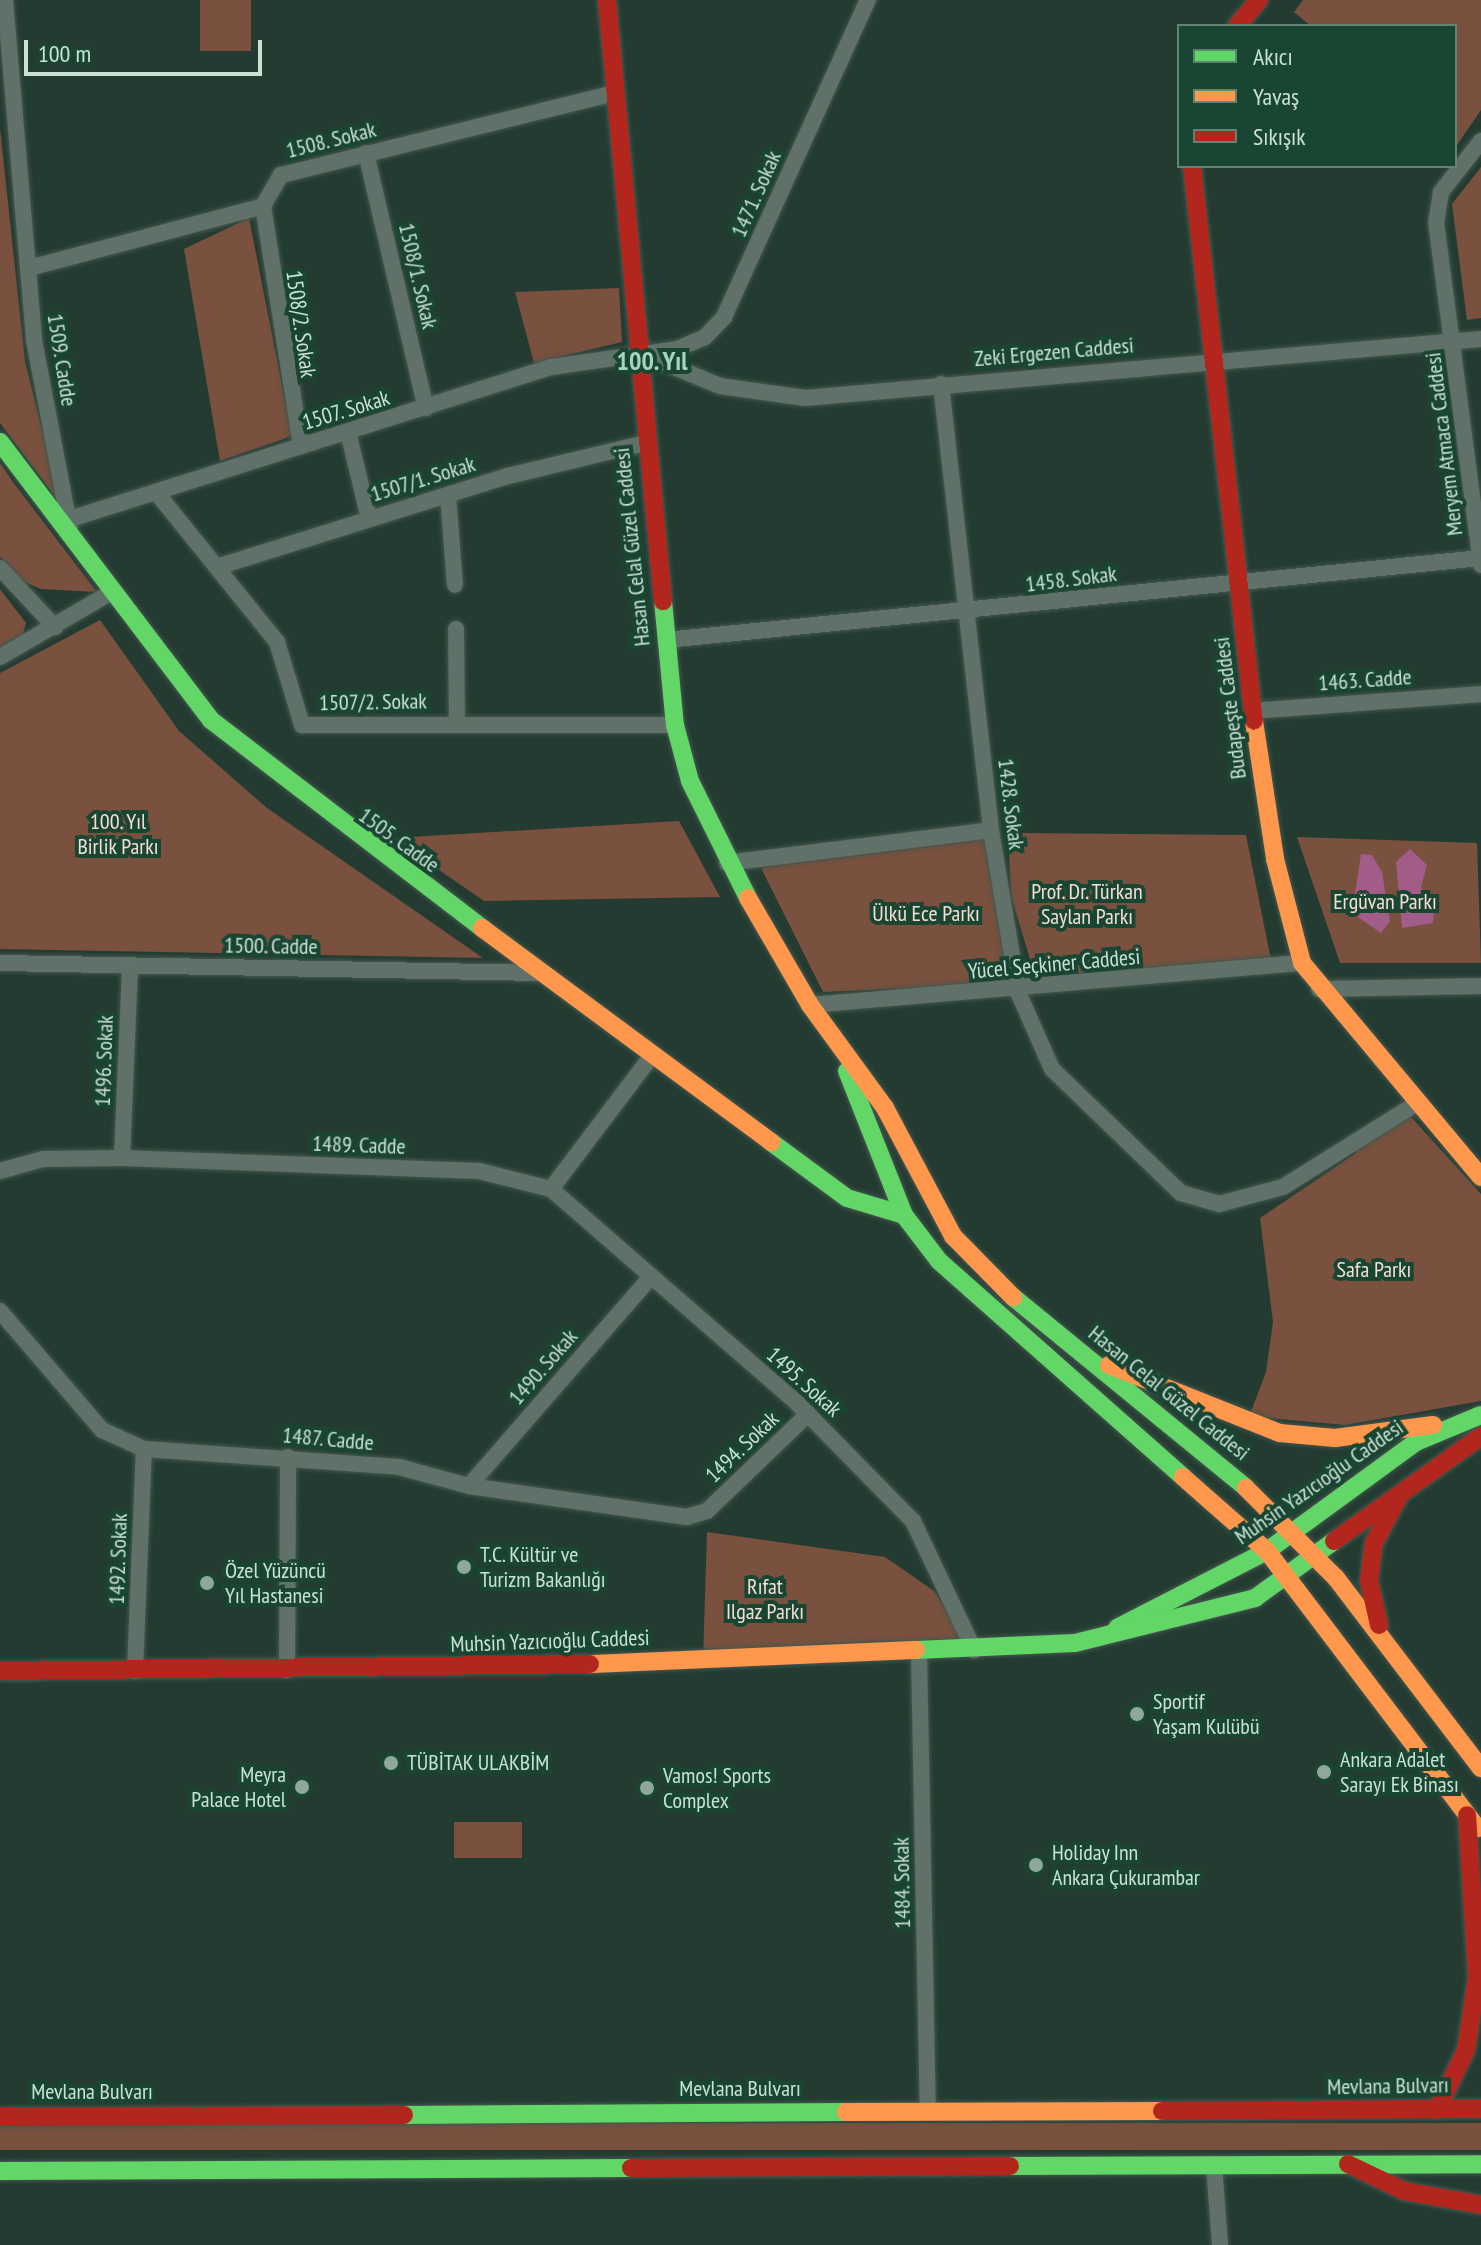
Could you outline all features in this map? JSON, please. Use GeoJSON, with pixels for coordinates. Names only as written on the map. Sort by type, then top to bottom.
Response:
{"type":"FeatureCollection","features":[{"type":"Feature","properties":{"kind":"main road","name":"Hasan Celal Güzel Caddesi"},"geometry":{"type":"LineString","coordinates":[[607,0],[645,443],[675,725],[690,781],[727,863],[810,1005],[839,1049],[885,1108],[953,1236],[1000,1286],[1293,1530],[1315,1553],[1481,1768]]}},
{"type":"Feature","properties":{"kind":"main road"},"geometry":{"type":"LineString","coordinates":[[1239,24],[1259,0]]}},
{"type":"Feature","properties":{"kind":"main road","name":"Budapeşte Caddesi"},"geometry":{"type":"LineString","coordinates":[[1192,168],[1252,711],[1275,859],[1302,963],[1316,989],[1481,1177]]}},
{"type":"Feature","properties":{"kind":"main road","name":"1505. Cadde"},"geometry":{"type":"LineString","coordinates":[[0,442],[70,526],[110,593],[211,720],[251,757],[542,973],[650,1058],[847,1198],[904,1215]]}},
{"type":"Feature","properties":{"kind":"main road","name":"Hasan Celal Güzel Caddesi"},"geometry":{"type":"LineString","coordinates":[[839,1049],[904,1215]]}},
{"type":"Feature","properties":{"kind":"main road"},"geometry":{"type":"LineString","coordinates":[[847,1198],[916,1164]]}},
{"type":"Feature","properties":{"kind":"main road"},"geometry":{"type":"LineString","coordinates":[[933,1195],[904,1215],[939,1261],[1267,1551],[1481,1833]]}},
{"type":"Feature","properties":{"kind":"main road"},"geometry":{"type":"LineString","coordinates":[[1082,1354],[1280,1433],[1395,1433],[1474,1416]]}},
{"type":"Feature","properties":{"kind":"main road","name":"Muhsin Yazıcıoğlu Caddesi"},"geometry":{"type":"LineString","coordinates":[[1101,1638],[1267,1551],[1416,1442],[1474,1416]]}},
{"type":"Feature","properties":{"kind":"main road","name":"Muhsin Yazıcıoğlu Caddesi"},"geometry":{"type":"LineString","coordinates":[[0,1671],[287,1670],[919,1653],[1101,1638],[1255,1598],[1405,1485],[1481,1436]]}},
{"type":"Feature","properties":{"kind":"main road"},"geometry":{"type":"LineString","coordinates":[[1392,1652],[1371,1608],[1369,1581],[1374,1543],[1405,1485]]}},
{"type":"Feature","properties":{"kind":"main road"},"geometry":{"type":"LineString","coordinates":[[1437,2110],[1466,2050],[1477,1977],[1467,1815]]}},
{"type":"Feature","properties":{"kind":"main road","name":"Mevlana Bulvarı"},"geometry":{"type":"LineString","coordinates":[[0,2117],[1481,2109]]}},
{"type":"Feature","properties":{"kind":"main road"},"geometry":{"type":"LineString","coordinates":[[1348,2164],[1404,2191],[1481,2205]]}},
{"type":"Feature","properties":{"kind":"main road"},"geometry":{"type":"LineString","coordinates":[[0,2171],[1481,2164]]}},
{"type":"Feature","properties":{"kind":"street","name":"1509. Cadde"},"geometry":{"type":"LineString","coordinates":[[5,0],[37,365],[70,526]]}},
{"type":"Feature","properties":{"kind":"street","name":"1471. Sokak"},"geometry":{"type":"LineString","coordinates":[[637,352],[677,349],[705,337],[724,317],[868,0]]}},
{"type":"Feature","properties":{"kind":"street","name":"1508. Sokak"},"geometry":{"type":"LineString","coordinates":[[263,206],[281,175],[615,93]]}},
{"type":"Feature","properties":{"kind":"street","name":"Meryem Atmaca Caddesi"},"geometry":{"type":"LineString","coordinates":[[1481,141],[1441,192],[1436,222],[1455,343],[1481,565]]}},
{"type":"Feature","properties":{"kind":"street","name":"1508/1. Sokak"},"geometry":{"type":"LineString","coordinates":[[366,153],[426,408]]}},
{"type":"Feature","properties":{"kind":"street"},"geometry":{"type":"LineString","coordinates":[[29,268],[263,206]]}},
{"type":"Feature","properties":{"kind":"street","name":"1508/2. Sokak"},"geometry":{"type":"LineString","coordinates":[[263,206],[301,446]]}},
{"type":"Feature","properties":{"kind":"street","name":"Zeki Ergezen Caddesi"},"geometry":{"type":"LineString","coordinates":[[637,352],[759,394],[805,398],[1481,339]]}},
{"type":"Feature","properties":{"kind":"street","name":"1507. Sokak"},"geometry":{"type":"LineString","coordinates":[[70,526],[156,492],[551,367],[637,352]]}},
{"type":"Feature","properties":{"kind":"street","name":"1428. Sokak"},"geometry":{"type":"LineString","coordinates":[[941,384],[991,830],[1018,992],[1039,1045],[1071,1093],[1194,1197],[1219,1204],[1283,1187],[1416,1104]]}},
{"type":"Feature","properties":{"kind":"street"},"geometry":{"type":"LineString","coordinates":[[348,432],[369,519]]}},
{"type":"Feature","properties":{"kind":"street","name":"1507/1. Sokak"},"geometry":{"type":"LineString","coordinates":[[217,567],[448,495],[645,443]]}},
{"type":"Feature","properties":{"kind":"street","name":"1507/2. Sokak"},"geometry":{"type":"LineString","coordinates":[[156,492],[277,642],[302,725],[526,721],[585,730],[675,725]]}},
{"type":"Feature","properties":{"kind":"street"},"geometry":{"type":"LineString","coordinates":[[448,495],[455,585]]}},
{"type":"Feature","properties":{"kind":"street","name":"1458. Sokak"},"geometry":{"type":"LineString","coordinates":[[666,640],[968,613],[1480,558]]}},
{"type":"Feature","properties":{"kind":"street"},"geometry":{"type":"LineString","coordinates":[[0,568],[55,627]]}},
{"type":"Feature","properties":{"kind":"street"},"geometry":{"type":"LineString","coordinates":[[0,657],[110,593]]}},
{"type":"Feature","properties":{"kind":"street"},"geometry":{"type":"LineString","coordinates":[[456,629],[457,723]]}},
{"type":"Feature","properties":{"kind":"street","name":"1463. Cadde"},"geometry":{"type":"LineString","coordinates":[[1252,711],[1481,694]]}},
{"type":"Feature","properties":{"kind":"street"},"geometry":{"type":"LineString","coordinates":[[727,863],[991,830]]}},
{"type":"Feature","properties":{"kind":"street","name":"1500. Cadde"},"geometry":{"type":"LineString","coordinates":[[0,963],[542,973]]}},
{"type":"Feature","properties":{"kind":"street","name":"Yücel Seçkiner Caddesi"},"geometry":{"type":"LineString","coordinates":[[810,1005],[1018,992],[1302,963]]}},
{"type":"Feature","properties":{"kind":"street","name":"1496. Sokak"},"geometry":{"type":"LineString","coordinates":[[122,1158],[130,966]]}},
{"type":"Feature","properties":{"kind":"street"},"geometry":{"type":"LineString","coordinates":[[1316,989],[1481,986]]}},
{"type":"Feature","properties":{"kind":"street"},"geometry":{"type":"LineString","coordinates":[[551,1189],[650,1058]]}},
{"type":"Feature","properties":{"kind":"street","name":"1489. Cadde"},"geometry":{"type":"LineString","coordinates":[[0,1171],[43,1159],[122,1158],[479,1171],[551,1189]]}},
{"type":"Feature","properties":{"kind":"street","name":"1495. Sokak"},"geometry":{"type":"LineString","coordinates":[[551,1189],[808,1414],[913,1521],[974,1650]]}},
{"type":"Feature","properties":{"kind":"street","name":"1490. Sokak"},"geometry":{"type":"LineString","coordinates":[[469,1486],[650,1278]]}},
{"type":"Feature","properties":{"kind":"street","name":"1487. Cadde"},"geometry":{"type":"LineString","coordinates":[[0,1311],[102,1430],[144,1449],[399,1467],[469,1486],[687,1517],[707,1511]]}},
{"type":"Feature","properties":{"kind":"street","name":"1494. Sokak"},"geometry":{"type":"LineString","coordinates":[[707,1511],[808,1414]]}},
{"type":"Feature","properties":{"kind":"street","name":"1492. Sokak"},"geometry":{"type":"LineString","coordinates":[[135,1671],[144,1449]]}},
{"type":"Feature","properties":{"kind":"street"},"geometry":{"type":"LineString","coordinates":[[287,1670],[288,1457]]}},
{"type":"Feature","properties":{"kind":"street","name":"1484. Sokak"},"geometry":{"type":"LineString","coordinates":[[919,1653],[928,2111]]}},
{"type":"Feature","properties":{"kind":"street"},"geometry":{"type":"LineString","coordinates":[[1214,2165],[1220,2245]]}},
{"type":"Feature","properties":{"kind":"green space"},"geometry":{"type":"Polygon","coordinates":[[[200,0],[251,0],[251,51],[200,51],[200,0]]]}},
{"type":"Feature","properties":{"kind":"green space"},"geometry":{"type":"Polygon","coordinates":[[[1303,0],[1481,0],[1481,110],[1457,145],[1457,24],[1309,24],[1294,12],[1303,0]]]}},
{"type":"Feature","properties":{"kind":"green space"},"geometry":{"type":"Polygon","coordinates":[[[0,128],[25,361],[60,503],[0,423],[0,128]]]}},
{"type":"Feature","properties":{"kind":"green space"},"geometry":{"type":"Polygon","coordinates":[[[1481,167],[1481,318],[1467,320],[1452,204],[1481,167]]]}},
{"type":"Feature","properties":{"kind":"green space"},"geometry":{"type":"Polygon","coordinates":[[[249,218],[292,436],[220,461],[184,249],[249,218]]]}},
{"type":"Feature","properties":{"kind":"green space"},"geometry":{"type":"Polygon","coordinates":[[[619,288],[622,342],[534,363],[515,292],[619,288]]]}},
{"type":"Feature","properties":{"kind":"green space"},"geometry":{"type":"Polygon","coordinates":[[[0,463],[97,592],[41,589],[20,580],[0,557],[0,463]]]}},
{"type":"Feature","properties":{"kind":"green space"},"geometry":{"type":"Polygon","coordinates":[[[0,589],[26,623],[23,634],[0,647],[0,589]]]}},
{"type":"Feature","properties":{"kind":"green space","name":"100. Yıl Birlik Parkı"},"geometry":{"type":"Polygon","coordinates":[[[100,620],[179,731],[267,808],[483,958],[0,949],[0,673],[100,620]]]}},
{"type":"Feature","properties":{"kind":"green space"},"geometry":{"type":"Polygon","coordinates":[[[679,821],[720,897],[484,901],[393,838],[679,821]]]}},
{"type":"Feature","properties":{"kind":"green space","name":"Prof. Dr. Türkan Saylan Parkı"},"geometry":{"type":"Polygon","coordinates":[[[1008,833],[1246,835],[1271,960],[1035,976],[1011,896],[1008,833]]]}},
{"type":"Feature","properties":{"kind":"green space","name":"Ülkü Ece Parkı"},"geometry":{"type":"Polygon","coordinates":[[[985,834],[1014,984],[823,992],[761,868],[864,846],[985,834]]]}},
{"type":"Feature","properties":{"kind":"green space","name":"Ergüvan Parkı"},"geometry":{"type":"Polygon","coordinates":[[[1297,837],[1477,843],[1481,963],[1340,963],[1297,837]]]}},
{"type":"Feature","properties":{"kind":"green space","name":"Safa Parkı"},"geometry":{"type":"Polygon","coordinates":[[[1404,1109],[1481,1194],[1481,1401],[1345,1425],[1256,1417],[1250,1414],[1266,1372],[1273,1322],[1260,1218],[1356,1153],[1353,1145],[1404,1109]]]}},
{"type":"Feature","properties":{"kind":"green space","name":"Rıfat Ilgaz Parkı"},"geometry":{"type":"Polygon","coordinates":[[[707,1532],[885,1557],[934,1591],[974,1650],[703,1660],[707,1532]]]}},
{"type":"Feature","properties":{"kind":"green space"},"geometry":{"type":"Polygon","coordinates":[[[454,1822],[522,1822],[522,1858],[454,1858],[454,1822]]]}},
{"type":"Feature","properties":{"kind":"green space"},"geometry":{"type":"Polygon","coordinates":[[[0,2123],[1481,2123],[1481,2150],[0,2150],[0,2123]]]}},
{"type":"Feature","properties":{"kind":"shaded area"},"geometry":{"type":"Polygon","coordinates":[[[1410,849],[1427,865],[1421,887],[1434,909],[1433,923],[1402,928],[1396,862],[1410,849]]]}},
{"type":"Feature","properties":{"kind":"shaded area"},"geometry":{"type":"Polygon","coordinates":[[[1361,854],[1372,855],[1382,872],[1390,921],[1381,933],[1352,913],[1361,854]]]}},
{"type":"Feature","properties":{"kind":"traffic: fast"},"geometry":{"type":"LineString","coordinates":[[0,442],[211,720],[482,928]]}},
{"type":"Feature","properties":{"kind":"traffic: fast"},"geometry":{"type":"LineString","coordinates":[[663,601],[675,725],[690,781],[748,898]]}},
{"type":"Feature","properties":{"kind":"traffic: fast"},"geometry":{"type":"LineString","coordinates":[[847,1071],[904,1215],[939,1261],[1183,1477]]}},
{"type":"Feature","properties":{"kind":"traffic: fast"},"geometry":{"type":"LineString","coordinates":[[771,1142],[847,1198],[904,1215]]}},
{"type":"Feature","properties":{"kind":"traffic: fast"},"geometry":{"type":"LineString","coordinates":[[1013,1297],[1246,1488]]}},
{"type":"Feature","properties":{"kind":"traffic: fast"},"geometry":{"type":"LineString","coordinates":[[1117,1628],[1267,1551],[1416,1442],[1481,1415]]}},
{"type":"Feature","properties":{"kind":"traffic: fast"},"geometry":{"type":"LineString","coordinates":[[916,1650],[1075,1643],[1255,1598],[1334,1541]]}},
{"type":"Feature","properties":{"kind":"traffic: fast"},"geometry":{"type":"LineString","coordinates":[[404,2115],[846,2112]]}},
{"type":"Feature","properties":{"kind":"traffic: fast"},"geometry":{"type":"LineString","coordinates":[[1010,2166],[1481,2164]]}},
{"type":"Feature","properties":{"kind":"traffic: fast"},"geometry":{"type":"LineString","coordinates":[[0,2171],[631,2168]]}},
{"type":"Feature","properties":{"kind":"traffic: slow"},"geometry":{"type":"LineString","coordinates":[[1254,721],[1275,859],[1302,963],[1481,1177]]}},
{"type":"Feature","properties":{"kind":"traffic: slow"},"geometry":{"type":"LineString","coordinates":[[748,898],[810,1005],[885,1108],[953,1236],[1013,1297]]}},
{"type":"Feature","properties":{"kind":"traffic: slow"},"geometry":{"type":"LineString","coordinates":[[482,928],[771,1142]]}},
{"type":"Feature","properties":{"kind":"traffic: slow"},"geometry":{"type":"LineString","coordinates":[[1109,1365],[1280,1433],[1335,1438],[1433,1425]]}},
{"type":"Feature","properties":{"kind":"traffic: slow"},"geometry":{"type":"LineString","coordinates":[[1183,1477],[1267,1551],[1477,1828]]}},
{"type":"Feature","properties":{"kind":"traffic: slow"},"geometry":{"type":"LineString","coordinates":[[1246,1488],[1336,1578],[1481,1768]]}},
{"type":"Feature","properties":{"kind":"traffic: slow"},"geometry":{"type":"LineString","coordinates":[[590,1664],[916,1650]]}},
{"type":"Feature","properties":{"kind":"traffic: slow"},"geometry":{"type":"LineString","coordinates":[[846,2112],[1162,2111]]}},
{"type":"Feature","properties":{"kind":"traffic: jam"},"geometry":{"type":"LineString","coordinates":[[607,0],[663,601]]}},
{"type":"Feature","properties":{"kind":"traffic: jam"},"geometry":{"type":"LineString","coordinates":[[1239,24],[1259,0]]}},
{"type":"Feature","properties":{"kind":"traffic: jam"},"geometry":{"type":"LineString","coordinates":[[1192,168],[1254,721]]}},
{"type":"Feature","properties":{"kind":"traffic: jam"},"geometry":{"type":"LineString","coordinates":[[1334,1541],[1481,1436]]}},
{"type":"Feature","properties":{"kind":"traffic: jam"},"geometry":{"type":"LineString","coordinates":[[1379,1625],[1369,1581],[1374,1543],[1400,1494]]}},
{"type":"Feature","properties":{"kind":"traffic: jam"},"geometry":{"type":"LineString","coordinates":[[0,1671],[590,1664]]}},
{"type":"Feature","properties":{"kind":"traffic: jam"},"geometry":{"type":"LineString","coordinates":[[1437,2110],[1466,2050],[1477,1977],[1467,1815]]}},
{"type":"Feature","properties":{"kind":"traffic: jam"},"geometry":{"type":"LineString","coordinates":[[1162,2111],[1481,2109]]}},
{"type":"Feature","properties":{"kind":"traffic: jam"},"geometry":{"type":"LineString","coordinates":[[0,2117],[404,2115]]}},
{"type":"Feature","properties":{"kind":"traffic: jam"},"geometry":{"type":"LineString","coordinates":[[1348,2164],[1404,2191],[1481,2205]]}},
{"type":"Feature","properties":{"kind":"traffic: jam"},"geometry":{"type":"LineString","coordinates":[[631,2168],[1010,2166]]}},
{"type":"Feature","properties":{"kind":"place","name":"T.C. Kültür ve Turizm Bakanlığı"},"geometry":{"type":"Point","coordinates":[464,1567]}},
{"type":"Feature","properties":{"kind":"place","name":"Özel Yüzüncü Yıl Hastanesi"},"geometry":{"type":"Point","coordinates":[207,1583]}},
{"type":"Feature","properties":{"kind":"place","name":"Sportif Yaşam Kulübü"},"geometry":{"type":"Point","coordinates":[1137,1714]}},
{"type":"Feature","properties":{"kind":"place","name":"TÜBİTAK ULAKBİM"},"geometry":{"type":"Point","coordinates":[391,1763]}},
{"type":"Feature","properties":{"kind":"place","name":"Ankara Adalet Sarayı Ek Binası"},"geometry":{"type":"Point","coordinates":[1324,1772]}},
{"type":"Feature","properties":{"kind":"place","name":"Meyra Palace Hotel"},"geometry":{"type":"Point","coordinates":[302,1787]}},
{"type":"Feature","properties":{"kind":"place","name":"Vamos! Sports Complex"},"geometry":{"type":"Point","coordinates":[647,1788]}},
{"type":"Feature","properties":{"kind":"place","name":"Holiday Inn Ankara Çukurambar"},"geometry":{"type":"Point","coordinates":[1036,1865]}},
{"type":"Feature","properties":{"kind":"district","name":"100. Yıl"},"geometry":{"type":"Point","coordinates":[652,361]}}]}
